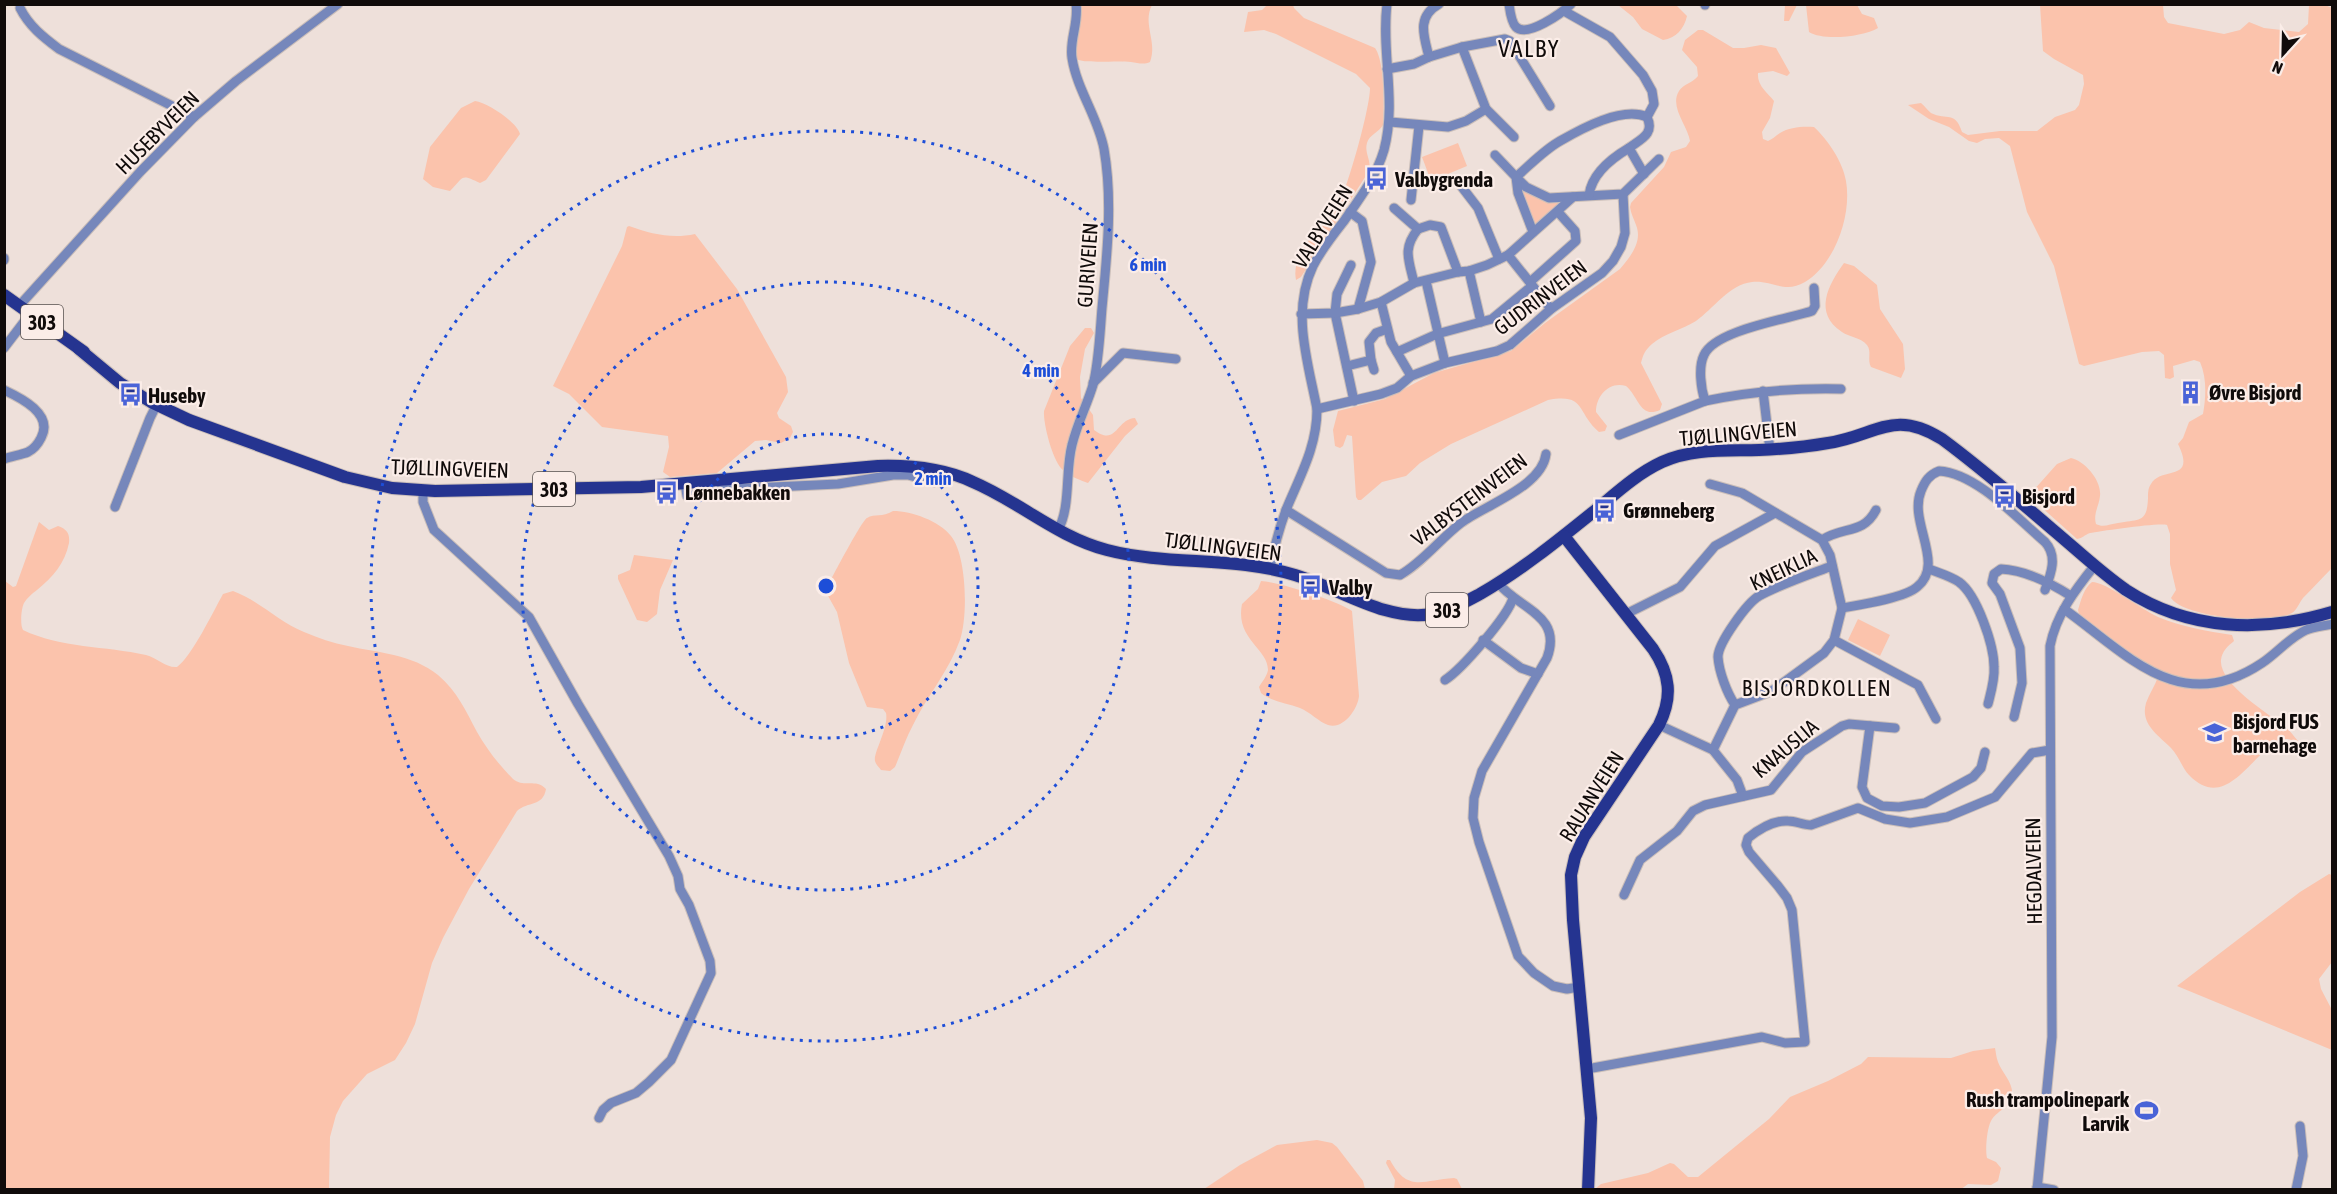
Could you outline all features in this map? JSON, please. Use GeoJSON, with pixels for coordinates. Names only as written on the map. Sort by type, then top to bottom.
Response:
{"type":"FeatureCollection","features":[{"type":"Feature","properties":{"kind":"main road","name":"TJØLLINGVEIEN"},"geometry":{"type":"LineString","coordinates":[[4,295],[120,382],[151,402],[216,431],[345,477],[383,486],[423,490],[606,488],[685,484],[878,466],[915,466],[957,476],[991,491],[1058,530],[1092,545],[1126,554],[1230,562],[1270,568],[1317,582],[1386,610],[1408,615],[1427,615],[1446,610],[1498,584],[1564,536],[1632,481],[1662,462],[1693,453],[1770,450],[1832,443],[1889,425],[1905,423],[1942,439],[2095,565],[2140,598],[2182,615],[2206,621],[2247,626],[2282,624],[2332,612]]}},
{"type":"Feature","properties":{"kind":"main road","name":"RAUANVEIEN"},"geometry":{"type":"LineString","coordinates":[[1564,536],[1653,649],[1666,672],[1668,698],[1659,725],[1584,837],[1575,857],[1570,887],[1592,1130],[1588,1190]]}},
{"type":"Feature","properties":{"kind":"street","name":"HUSEBYVEIEN"},"geometry":{"type":"LineString","coordinates":[[19,306],[140,172],[194,117],[236,81],[338,4]]}},
{"type":"Feature","properties":{"kind":"street","name":"GURIVEIEN"},"geometry":{"type":"LineString","coordinates":[[1058,530],[1062,522],[1072,442],[1093,383],[1108,245],[1109,180],[1103,145],[1073,69],[1071,45],[1078,14],[1076,4]]}},
{"type":"Feature","properties":{"kind":"street","name":"VALBYVEIEN"},"geometry":{"type":"LineString","coordinates":[[1270,568],[1277,535],[1315,441],[1317,409],[1301,314],[1304,294],[1313,266],[1376,173],[1390,122],[1385,29],[1387,4]]}},
{"type":"Feature","properties":{"kind":"street"},"geometry":{"type":"LineString","coordinates":[[1429,57],[1422,26],[1424,19],[1439,4]]}},
{"type":"Feature","properties":{"kind":"street"},"geometry":{"type":"LineString","coordinates":[[1509,4],[1514,23],[1521,30],[1544,24],[1567,8],[1610,37],[1643,75],[1652,91],[1654,104],[1647,117]]}},
{"type":"Feature","properties":{"kind":"street"},"geometry":{"type":"LineString","coordinates":[[21,8],[25,18],[41,36],[59,49],[194,117]]}},
{"type":"Feature","properties":{"kind":"street"},"geometry":{"type":"LineString","coordinates":[[1387,69],[1414,64],[1461,47],[1505,39],[1510,41],[1550,106]]}},
{"type":"Feature","properties":{"kind":"street"},"geometry":{"type":"LineString","coordinates":[[1461,47],[1486,109],[1514,137]]}},
{"type":"Feature","properties":{"kind":"street"},"geometry":{"type":"LineString","coordinates":[[1390,122],[1448,127],[1466,121],[1486,109]]}},
{"type":"Feature","properties":{"kind":"street"},"geometry":{"type":"LineString","coordinates":[[1516,177],[1559,141],[1592,123],[1638,114],[1647,117],[1651,126],[1648,134],[1615,156],[1603,168],[1590,188],[1589,195]]}},
{"type":"Feature","properties":{"kind":"street"},"geometry":{"type":"LineString","coordinates":[[1411,200],[1419,126]]}},
{"type":"Feature","properties":{"kind":"street"},"geometry":{"type":"LineString","coordinates":[[1629,148],[1644,174]]}},
{"type":"Feature","properties":{"kind":"street"},"geometry":{"type":"LineString","coordinates":[[1495,155],[1526,187],[1549,198],[1623,194],[1659,159]]}},
{"type":"Feature","properties":{"kind":"street"},"geometry":{"type":"LineString","coordinates":[[1516,177],[1518,193],[1533,232]]}},
{"type":"Feature","properties":{"kind":"street"},"geometry":{"type":"LineString","coordinates":[[1458,182],[1478,208],[1503,257],[1531,284],[1551,309]]}},
{"type":"Feature","properties":{"kind":"street","name":"GUDRINVEIEN"},"geometry":{"type":"LineString","coordinates":[[1317,409],[1389,391],[1411,376],[1445,363],[1497,351],[1510,345],[1551,309],[1602,273],[1618,254],[1625,233],[1623,194]]}},
{"type":"Feature","properties":{"kind":"street"},"geometry":{"type":"LineString","coordinates":[[1301,314],[1335,313],[1358,309],[1381,302],[1414,284],[1469,271],[1503,257],[1573,197]]}},
{"type":"Feature","properties":{"kind":"street"},"geometry":{"type":"LineString","coordinates":[[1394,208],[1418,229]]}},
{"type":"Feature","properties":{"kind":"street"},"geometry":{"type":"LineString","coordinates":[[1350,212],[1362,220],[1371,262],[1358,309]]}},
{"type":"Feature","properties":{"kind":"street"},"geometry":{"type":"LineString","coordinates":[[1397,351],[1437,334],[1492,319],[1576,241],[1575,231],[1558,212]]}},
{"type":"Feature","properties":{"kind":"street"},"geometry":{"type":"LineString","coordinates":[[1414,284],[1407,248],[1410,239],[1418,229],[1430,225],[1441,227],[1458,272]]}},
{"type":"Feature","properties":{"kind":"street"},"geometry":{"type":"LineString","coordinates":[[1351,265],[1337,294],[1335,313],[1354,400]]}},
{"type":"Feature","properties":{"kind":"street"},"geometry":{"type":"LineString","coordinates":[[1469,271],[1481,322]]}},
{"type":"Feature","properties":{"kind":"street"},"geometry":{"type":"LineString","coordinates":[[1426,281],[1445,363]]}},
{"type":"Feature","properties":{"kind":"street"},"geometry":{"type":"LineString","coordinates":[[1705,401],[1702,377],[1705,352],[1716,343],[1756,325],[1812,311],[1815,306],[1814,288]]}},
{"type":"Feature","properties":{"kind":"street"},"geometry":{"type":"LineString","coordinates":[[1381,302],[1391,342],[1411,376]]}},
{"type":"Feature","properties":{"kind":"street"},"geometry":{"type":"LineString","coordinates":[[4,348],[30,314]]}},
{"type":"Feature","properties":{"kind":"street"},"geometry":{"type":"LineString","coordinates":[[1347,366],[1372,365],[1369,342],[1376,333],[1387,329]]}},
{"type":"Feature","properties":{"kind":"street"},"geometry":{"type":"LineString","coordinates":[[1093,383],[1123,353],[1176,359]]}},
{"type":"Feature","properties":{"kind":"street"},"geometry":{"type":"LineString","coordinates":[[1619,435],[1705,401],[1763,391],[1800,388],[1841,389]]}},
{"type":"Feature","properties":{"kind":"street"},"geometry":{"type":"LineString","coordinates":[[4,390],[36,409],[43,423],[43,434],[36,446],[28,452],[4,459]]}},
{"type":"Feature","properties":{"kind":"street"},"geometry":{"type":"LineString","coordinates":[[1763,391],[1770,450]]}},
{"type":"Feature","properties":{"kind":"street"},"geometry":{"type":"LineString","coordinates":[[115,507],[157,404]]}},
{"type":"Feature","properties":{"kind":"street","name":"VALBYSTEINVEIEN"},"geometry":{"type":"LineString","coordinates":[[1286,510],[1386,573],[1400,576],[1460,524],[1510,495],[1540,469],[1546,454]]}},
{"type":"Feature","properties":{"kind":"street"},"geometry":{"type":"LineString","coordinates":[[1842,608],[1912,591],[1923,582],[1929,569],[1918,520],[1917,502],[1928,477],[1939,471],[1945,471],[1975,483],[2046,542],[2053,553],[2053,564],[2046,587]]}},
{"type":"Feature","properties":{"kind":"street"},"geometry":{"type":"LineString","coordinates":[[1710,484],[1742,493],[1822,540],[1830,555],[1832,567]]}},
{"type":"Feature","properties":{"kind":"street"},"geometry":{"type":"LineString","coordinates":[[423,490],[423,502],[434,530],[529,617],[538,631],[578,704],[669,856],[710,961],[711,973],[671,1060],[636,1093],[611,1103],[603,1110],[599,1118]]}},
{"type":"Feature","properties":{"kind":"street"},"geometry":{"type":"LineString","coordinates":[[1822,540],[1864,525],[1871,520],[1876,510]]}},
{"type":"Feature","properties":{"kind":"street"},"geometry":{"type":"LineString","coordinates":[[1626,614],[1680,587],[1715,546],[1775,513]]}},
{"type":"Feature","properties":{"kind":"street","name":"HEGDALVEIEN"},"geometry":{"type":"LineString","coordinates":[[2054,1190],[2037,1188],[2052,1037],[2050,646],[2056,622],[2071,596],[2095,565]]}},
{"type":"Feature","properties":{"kind":"street","name":"KNEIKLIA"},"geometry":{"type":"LineString","coordinates":[[1735,705],[1730,698],[1720,668],[1719,653],[1744,611],[1759,596],[1832,567],[1842,608],[1834,640]]}},
{"type":"Feature","properties":{"kind":"street"},"geometry":{"type":"LineString","coordinates":[[1929,569],[1958,581],[1969,593],[1977,609],[1994,657],[1994,677],[1988,704]]}},
{"type":"Feature","properties":{"kind":"street"},"geometry":{"type":"LineString","coordinates":[[2014,717],[2022,683],[2020,648],[2016,631],[2000,594],[1994,587],[1992,578],[1997,571],[2004,569],[2071,596]]}},
{"type":"Feature","properties":{"kind":"street"},"geometry":{"type":"LineString","coordinates":[[1498,584],[1513,598],[1533,609],[1541,618],[1550,634],[1550,651],[1482,771],[1474,798],[1473,818],[1518,956],[1534,973],[1553,986],[1567,989],[1579,987]]}},
{"type":"Feature","properties":{"kind":"street"},"geometry":{"type":"LineString","coordinates":[[1445,680],[1458,671],[1508,612],[1513,598]]}},
{"type":"Feature","properties":{"kind":"street"},"geometry":{"type":"LineString","coordinates":[[2064,609],[2137,665],[2158,675],[2195,684],[2210,685],[2228,680],[2262,663],[2307,629],[2332,624]]}},
{"type":"Feature","properties":{"kind":"street"},"geometry":{"type":"LineString","coordinates":[[1483,640],[1521,668],[1538,674]]}},
{"type":"Feature","properties":{"kind":"street"},"geometry":{"type":"LineString","coordinates":[[1713,750],[1735,705],[1772,691],[1824,653],[1834,640],[1918,684],[1936,718]]}},
{"type":"Feature","properties":{"kind":"street","name":"KNAUSLIA"},"geometry":{"type":"LineString","coordinates":[[1624,895],[1640,860],[1677,831],[1693,812],[1705,805],[1771,790],[1802,752],[1834,730],[1849,724],[1895,728]]}},
{"type":"Feature","properties":{"kind":"street"},"geometry":{"type":"LineString","coordinates":[[1659,725],[1713,750],[1737,780],[1743,796]]}},
{"type":"Feature","properties":{"kind":"street"},"geometry":{"type":"LineString","coordinates":[[1870,726],[1862,787],[1867,798],[1882,806],[1899,807],[1925,803],[1973,777],[1981,768],[1985,752]]}},
{"type":"Feature","properties":{"kind":"street"},"geometry":{"type":"LineString","coordinates":[[1587,1069],[1762,1037],[1785,1043],[1805,1042],[1792,910],[1787,898],[1749,852],[1746,845],[1748,838],[1781,821],[1811,825],[1858,808],[1885,819],[1911,823],[1947,817],[1995,797],[2032,753],[2050,750]]}},
{"type":"Feature","properties":{"kind":"street"},"geometry":{"type":"LineString","coordinates":[[2296,1190],[2303,1156],[2300,1126]]}},
{"type":"Feature","properties":{"kind":"shaded area"},"geometry":{"type":"Polygon","coordinates":[[[1081,5],[1152,5],[1149,12],[1152,47],[1150,62],[1143,64],[1076,59],[1081,5]]]}},
{"type":"Feature","properties":{"kind":"shaded area"},"geometry":{"type":"Polygon","coordinates":[[[1267,5],[1293,5],[1304,18],[1375,48],[1381,63],[1384,96],[1383,125],[1367,143],[1369,171],[1301,277],[1296,280],[1298,258],[1310,238],[1334,210],[1344,192],[1363,128],[1370,88],[1356,74],[1276,34],[1264,30],[1244,32],[1248,12],[1262,10],[1267,5]]]}},
{"type":"Feature","properties":{"kind":"shaded area"},"geometry":{"type":"Polygon","coordinates":[[[1618,5],[1676,5],[1687,16],[1679,32],[1663,40],[1642,29],[1633,17],[1618,5]]]}},
{"type":"Feature","properties":{"kind":"shaded area"},"geometry":{"type":"Polygon","coordinates":[[[1785,5],[1797,5],[1789,21],[1784,21],[1785,5]]]}},
{"type":"Feature","properties":{"kind":"shaded area"},"geometry":{"type":"Polygon","coordinates":[[[1806,5],[1857,5],[1862,14],[1874,18],[1878,28],[1863,34],[1843,37],[1815,35],[1809,32],[1806,5]]]}},
{"type":"Feature","properties":{"kind":"shaded area"},"geometry":{"type":"Polygon","coordinates":[[[2040,5],[2163,5],[2164,17],[2168,23],[2224,34],[2240,30],[2249,22],[2264,28],[2299,32],[2308,24],[2309,5],[2325,5],[2332,8],[2332,568],[2292,613],[2266,619],[2229,618],[2210,615],[2179,605],[2171,598],[2176,590],[2170,564],[2170,534],[2167,525],[2105,530],[2077,539],[2030,497],[2057,464],[2071,458],[2087,467],[2098,484],[2100,496],[2096,524],[2101,526],[2141,518],[2146,512],[2151,484],[2156,479],[2180,469],[2183,464],[2183,456],[2178,444],[2189,422],[2203,414],[2205,394],[2204,374],[2200,362],[2194,360],[2173,366],[2174,377],[2165,378],[2164,355],[2159,351],[2142,352],[2084,366],[2079,364],[2054,266],[2027,212],[2010,146],[1999,138],[1985,139],[1977,143],[1969,141],[1949,127],[1929,119],[1908,105],[1921,103],[1931,113],[1953,118],[1962,132],[1968,135],[2000,131],[2037,131],[2055,117],[2075,110],[2079,105],[2084,84],[2083,75],[2043,51],[2040,5]]]}},
{"type":"Feature","properties":{"kind":"shaded area"},"geometry":{"type":"Polygon","coordinates":[[[1698,30],[1703,30],[1733,48],[1761,45],[1776,48],[1790,73],[1787,76],[1773,71],[1758,73],[1761,85],[1774,101],[1770,118],[1762,132],[1763,139],[1768,141],[1792,128],[1814,127],[1838,159],[1846,181],[1846,209],[1839,237],[1825,263],[1805,282],[1791,287],[1752,282],[1736,287],[1696,321],[1652,344],[1641,363],[1662,404],[1660,410],[1648,412],[1640,406],[1626,386],[1614,386],[1605,391],[1598,400],[1596,412],[1607,426],[1605,431],[1599,432],[1575,402],[1569,399],[1548,400],[1451,444],[1420,463],[1406,476],[1382,482],[1358,500],[1352,436],[1347,435],[1340,448],[1335,446],[1333,430],[1338,411],[1385,399],[1434,373],[1511,351],[1545,323],[1620,269],[1628,259],[1638,237],[1630,210],[1631,203],[1664,167],[1671,152],[1686,147],[1690,141],[1676,103],[1679,91],[1698,76],[1697,67],[1682,50],[1685,40],[1698,30]]]}},
{"type":"Feature","properties":{"kind":"shaded area"},"geometry":{"type":"Polygon","coordinates":[[[475,101],[501,114],[514,124],[520,134],[486,180],[480,183],[463,178],[450,191],[433,187],[423,179],[430,147],[461,108],[475,101]]]}},
{"type":"Feature","properties":{"kind":"shaded area"},"geometry":{"type":"Polygon","coordinates":[[[1458,143],[1467,166],[1431,181],[1422,157],[1458,143]]]}},
{"type":"Feature","properties":{"kind":"shaded area"},"geometry":{"type":"Polygon","coordinates":[[[1521,188],[1563,201],[1535,227],[1521,188]]]}},
{"type":"Feature","properties":{"kind":"shaded area"},"geometry":{"type":"Polygon","coordinates":[[[629,226],[662,235],[695,234],[737,289],[786,377],[788,392],[777,413],[779,418],[791,426],[793,432],[790,438],[781,443],[766,440],[755,441],[717,473],[670,477],[663,472],[669,447],[668,436],[602,427],[569,394],[553,386],[622,246],[629,226]]]}},
{"type":"Feature","properties":{"kind":"shaded area"},"geometry":{"type":"Polygon","coordinates":[[[1844,263],[1854,266],[1877,285],[1880,309],[1903,344],[1905,369],[1901,378],[1871,367],[1867,345],[1842,332],[1828,316],[1826,299],[1829,289],[1844,263]]]}},
{"type":"Feature","properties":{"kind":"shaded area"},"geometry":{"type":"Polygon","coordinates":[[[1085,328],[1091,328],[1094,333],[1085,349],[1080,377],[1081,398],[1093,415],[1094,430],[1107,435],[1112,434],[1129,420],[1135,418],[1138,424],[1125,436],[1088,483],[1068,474],[1059,466],[1049,442],[1044,411],[1070,346],[1085,328]]]}},
{"type":"Feature","properties":{"kind":"shaded area"},"geometry":{"type":"Polygon","coordinates":[[[893,511],[925,518],[940,526],[951,536],[960,557],[965,602],[960,640],[944,673],[908,735],[895,767],[890,771],[881,770],[875,761],[885,726],[886,713],[883,709],[867,707],[849,663],[837,612],[827,594],[827,587],[864,521],[867,518],[893,511]]]}},
{"type":"Feature","properties":{"kind":"shaded area"},"geometry":{"type":"Polygon","coordinates":[[[39,522],[49,530],[58,526],[66,530],[69,543],[58,569],[24,603],[21,617],[23,630],[52,640],[146,655],[169,666],[177,667],[196,644],[223,594],[233,591],[309,634],[337,643],[406,658],[428,668],[451,688],[484,744],[513,779],[521,783],[538,784],[546,789],[542,799],[517,811],[469,889],[432,963],[415,1024],[395,1060],[367,1074],[343,1101],[336,1115],[330,1137],[329,1189],[5,1189],[5,581],[13,587],[16,586],[39,522]]]}},
{"type":"Feature","properties":{"kind":"shaded area"},"geometry":{"type":"Polygon","coordinates":[[[634,555],[673,560],[660,590],[657,614],[647,622],[637,620],[618,579],[618,575],[630,570],[634,555]]]}},
{"type":"Feature","properties":{"kind":"shaded area"},"geometry":{"type":"Polygon","coordinates":[[[1261,581],[1308,593],[1352,611],[1359,696],[1353,712],[1345,721],[1334,726],[1328,725],[1304,710],[1261,693],[1259,687],[1266,677],[1267,662],[1247,634],[1241,616],[1242,604],[1258,589],[1261,581]]]}},
{"type":"Feature","properties":{"kind":"shaded area"},"geometry":{"type":"Polygon","coordinates":[[[2092,582],[2106,586],[2158,617],[2195,628],[2232,635],[2234,641],[2224,651],[2221,660],[2222,669],[2228,679],[2246,697],[2287,728],[2302,745],[2288,739],[2275,743],[2229,783],[2217,788],[2203,786],[2189,775],[2174,751],[2148,723],[2146,703],[2158,677],[2079,614],[2083,594],[2092,582]]]}},
{"type":"Feature","properties":{"kind":"shaded area"},"geometry":{"type":"Polygon","coordinates":[[[1858,619],[1890,635],[1880,656],[1848,640],[1858,619]]]}},
{"type":"Feature","properties":{"kind":"shaded area"},"geometry":{"type":"Polygon","coordinates":[[[2329,874],[2332,875],[2332,962],[2319,979],[2321,989],[2332,1010],[2332,1050],[2177,986],[2300,892],[2329,874]]]}},
{"type":"Feature","properties":{"kind":"shaded area"},"geometry":{"type":"Polygon","coordinates":[[[1995,1048],[1998,1062],[2010,1082],[2012,1096],[2009,1104],[1993,1118],[1988,1129],[1987,1158],[1996,1162],[2001,1168],[1998,1181],[1991,1185],[1968,1184],[1960,1190],[1595,1189],[1601,1184],[1648,1173],[1670,1163],[1688,1177],[1698,1177],[1769,1119],[1790,1097],[1828,1081],[1861,1064],[1868,1057],[1951,1058],[1973,1051],[1995,1048]]]}},
{"type":"Feature","properties":{"kind":"shaded area"},"geometry":{"type":"Polygon","coordinates":[[[1317,1140],[1332,1143],[1337,1147],[1363,1181],[1365,1189],[1204,1189],[1240,1165],[1277,1145],[1317,1140]]]}},
{"type":"Feature","properties":{"kind":"shaded area"},"geometry":{"type":"Polygon","coordinates":[[[1390,1160],[1403,1177],[1410,1181],[1424,1182],[1454,1178],[1457,1179],[1462,1189],[1394,1189],[1395,1180],[1386,1163],[1390,1160]]]}},
{"type":"Feature","properties":{"kind":"place","name":"Valbygrenda"},"geometry":{"type":"Point","coordinates":[1377,179]}},
{"type":"Feature","properties":{"kind":"place","name":"Øvre Bisjord"},"geometry":{"type":"Point","coordinates":[2191,392]}},
{"type":"Feature","properties":{"kind":"place","name":"Huseby"},"geometry":{"type":"Point","coordinates":[130,395]}},
{"type":"Feature","properties":{"kind":"place","name":"Lønnebakken"},"geometry":{"type":"Point","coordinates":[667,492]}},
{"type":"Feature","properties":{"kind":"place","name":"Bisjord"},"geometry":{"type":"Point","coordinates":[2004,496]}},
{"type":"Feature","properties":{"kind":"place","name":"Grønneberg"},"geometry":{"type":"Point","coordinates":[1605,510]}},
{"type":"Feature","properties":{"kind":"place","name":"Valby"},"geometry":{"type":"Point","coordinates":[1311,587]}},
{"type":"Feature","properties":{"kind":"place","name":"Bisjord FUS barnehage"},"geometry":{"type":"Point","coordinates":[2215,733]}},
{"type":"Feature","properties":{"kind":"place","name":"Rush trampolinepark Larvik"},"geometry":{"type":"Point","coordinates":[2147,1111]}},
{"type":"Feature","properties":{"kind":"district","name":"VALBY"},"geometry":{"type":"Point","coordinates":[1529,48]}},
{"type":"Feature","properties":{"kind":"district","name":"BISJORDKOLLEN"},"geometry":{"type":"Point","coordinates":[1817,688]}}]}
